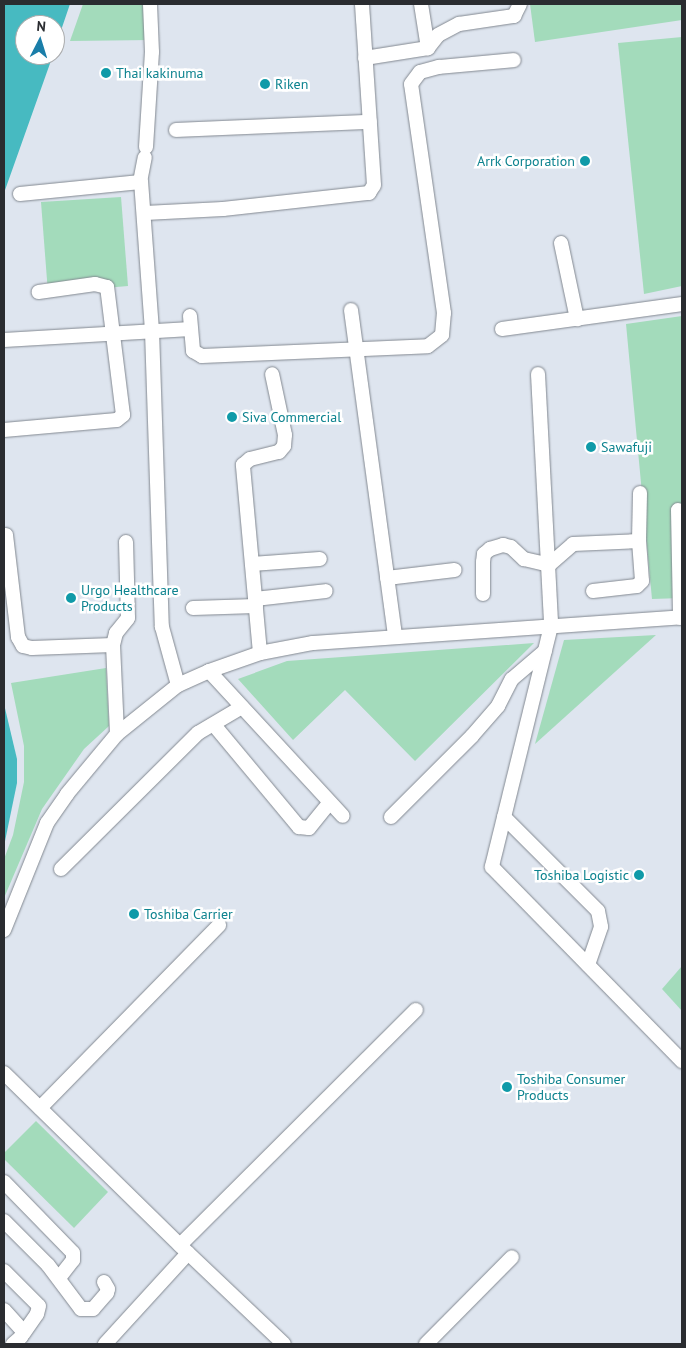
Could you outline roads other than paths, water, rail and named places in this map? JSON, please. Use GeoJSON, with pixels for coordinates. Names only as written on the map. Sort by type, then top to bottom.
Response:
{"type":"FeatureCollection","features":[{"type":"Feature","properties":{"kind":"street"},"geometry":{"type":"LineString","coordinates":[[150,4],[152,52],[146,152],[141,181],[145,213],[152,331],[162,627],[178,685]]}},
{"type":"Feature","properties":{"kind":"street"},"geometry":{"type":"LineString","coordinates":[[145,213],[222,209],[369,193],[374,185],[362,4]]}},
{"type":"Feature","properties":{"kind":"street"},"geometry":{"type":"LineString","coordinates":[[421,4],[428,48]]}},
{"type":"Feature","properties":{"kind":"street"},"geometry":{"type":"LineString","coordinates":[[366,58],[428,48],[438,35],[459,24],[514,16],[520,4]]}},
{"type":"Feature","properties":{"kind":"street"},"geometry":{"type":"LineString","coordinates":[[4,340],[152,331],[191,323],[197,356],[428,346],[442,335],[444,313],[411,84],[420,72],[439,67],[514,60]]}},
{"type":"Feature","properties":{"kind":"street"},"geometry":{"type":"LineString","coordinates":[[176,130],[370,122]]}},
{"type":"Feature","properties":{"kind":"street"},"geometry":{"type":"LineString","coordinates":[[20,194],[141,181]]}},
{"type":"Feature","properties":{"kind":"street"},"geometry":{"type":"LineString","coordinates":[[561,243],[577,319]]}},
{"type":"Feature","properties":{"kind":"street"},"geometry":{"type":"LineString","coordinates":[[4,430],[121,418],[123,410],[107,287],[104,285],[39,292]]}},
{"type":"Feature","properties":{"kind":"street"},"geometry":{"type":"LineString","coordinates":[[502,329],[682,304]]}},
{"type":"Feature","properties":{"kind":"street"},"geometry":{"type":"LineString","coordinates":[[351,310],[395,636]]}},
{"type":"Feature","properties":{"kind":"street"},"geometry":{"type":"LineString","coordinates":[[260,653],[243,465],[250,459],[279,452],[284,446],[285,436],[272,374]]}},
{"type":"Feature","properties":{"kind":"street"},"geometry":{"type":"LineString","coordinates":[[538,374],[551,626],[491,863],[494,870],[682,1061]]}},
{"type":"Feature","properties":{"kind":"street"},"geometry":{"type":"LineString","coordinates":[[593,591],[637,586],[642,581],[639,541],[640,493]]}},
{"type":"Feature","properties":{"kind":"street"},"geometry":{"type":"LineString","coordinates":[[4,930],[47,823],[117,734],[178,685],[209,671],[260,653],[312,643],[681,618],[678,510]]}},
{"type":"Feature","properties":{"kind":"street"},"geometry":{"type":"LineString","coordinates":[[6,534],[18,638],[23,646],[113,646]]}},
{"type":"Feature","properties":{"kind":"street"},"geometry":{"type":"LineString","coordinates":[[549,565],[573,544],[639,541]]}},
{"type":"Feature","properties":{"kind":"street"},"geometry":{"type":"LineString","coordinates":[[117,734],[113,646],[116,632],[128,618],[126,542]]}},
{"type":"Feature","properties":{"kind":"street"},"geometry":{"type":"LineString","coordinates":[[483,594],[484,554],[490,549],[503,545],[511,547],[524,559],[549,565]]}},
{"type":"Feature","properties":{"kind":"street"},"geometry":{"type":"LineString","coordinates":[[252,564],[320,559]]}},
{"type":"Feature","properties":{"kind":"street"},"geometry":{"type":"LineString","coordinates":[[387,578],[455,570]]}},
{"type":"Feature","properties":{"kind":"street"},"geometry":{"type":"LineString","coordinates":[[193,608],[255,602],[326,591]]}},
{"type":"Feature","properties":{"kind":"street"},"geometry":{"type":"LineString","coordinates":[[391,817],[472,736],[498,706],[512,679],[545,650]]}},
{"type":"Feature","properties":{"kind":"street"},"geometry":{"type":"LineString","coordinates":[[209,671],[343,816]]}},
{"type":"Feature","properties":{"kind":"street"},"geometry":{"type":"LineString","coordinates":[[61,869],[198,733],[242,707]]}},
{"type":"Feature","properties":{"kind":"street"},"geometry":{"type":"LineString","coordinates":[[214,725],[299,827],[309,828],[330,802]]}},
{"type":"Feature","properties":{"kind":"street"},"geometry":{"type":"LineString","coordinates":[[504,817],[598,911],[601,927],[588,965]]}},
{"type":"Feature","properties":{"kind":"street"},"geometry":{"type":"LineString","coordinates":[[40,1108],[219,925]]}},
{"type":"Feature","properties":{"kind":"street"},"geometry":{"type":"LineString","coordinates":[[105,1344],[184,1249],[416,1010]]}},
{"type":"Feature","properties":{"kind":"street"},"geometry":{"type":"LineString","coordinates":[[4,1073],[284,1344]]}},
{"type":"Feature","properties":{"kind":"street"},"geometry":{"type":"LineString","coordinates":[[4,1182],[73,1253],[73,1260],[59,1278]]}},
{"type":"Feature","properties":{"kind":"street"},"geometry":{"type":"LineString","coordinates":[[4,1221],[59,1278],[81,1310],[88,1311],[107,1293],[108,1289],[104,1282]]}},
{"type":"Feature","properties":{"kind":"street"},"geometry":{"type":"LineString","coordinates":[[426,1344],[512,1257]]}},
{"type":"Feature","properties":{"kind":"street"},"geometry":{"type":"LineString","coordinates":[[4,1271],[39,1306],[37,1314],[18,1339]]}},
{"type":"Feature","properties":{"kind":"street"},"geometry":{"type":"LineString","coordinates":[[4,1310],[22,1328],[18,1339]]}},
{"type":"Feature","properties":{"kind":"water"},"geometry":{"type":"Polygon","coordinates":[[[4,4],[70,4],[65,19],[65,15],[15,15],[15,65],[49,65],[4,193],[4,4]]]}},
{"type":"Feature","properties":{"kind":"water"},"geometry":{"type":"Polygon","coordinates":[[[4,704],[17,759],[17,783],[4,846],[4,704]]]}},
{"type":"Feature","properties":{"kind":"place","name":"Thai kakinuma"},"geometry":{"type":"Point","coordinates":[106,73]}},
{"type":"Feature","properties":{"kind":"place","name":"Riken"},"geometry":{"type":"Point","coordinates":[265,84]}},
{"type":"Feature","properties":{"kind":"place","name":"Arrk Corporation"},"geometry":{"type":"Point","coordinates":[585,161]}},
{"type":"Feature","properties":{"kind":"place","name":"Siva Commercial"},"geometry":{"type":"Point","coordinates":[232,417]}},
{"type":"Feature","properties":{"kind":"place","name":"Sawafuji"},"geometry":{"type":"Point","coordinates":[591,447]}},
{"type":"Feature","properties":{"kind":"place","name":"Urgo Healthcare Products"},"geometry":{"type":"Point","coordinates":[71,598]}},
{"type":"Feature","properties":{"kind":"place","name":"Toshiba Logistic"},"geometry":{"type":"Point","coordinates":[639,875]}},
{"type":"Feature","properties":{"kind":"place","name":"Toshiba Carrier"},"geometry":{"type":"Point","coordinates":[134,914]}},
{"type":"Feature","properties":{"kind":"place","name":"Toshiba Consumer Products"},"geometry":{"type":"Point","coordinates":[507,1087]}}]}
